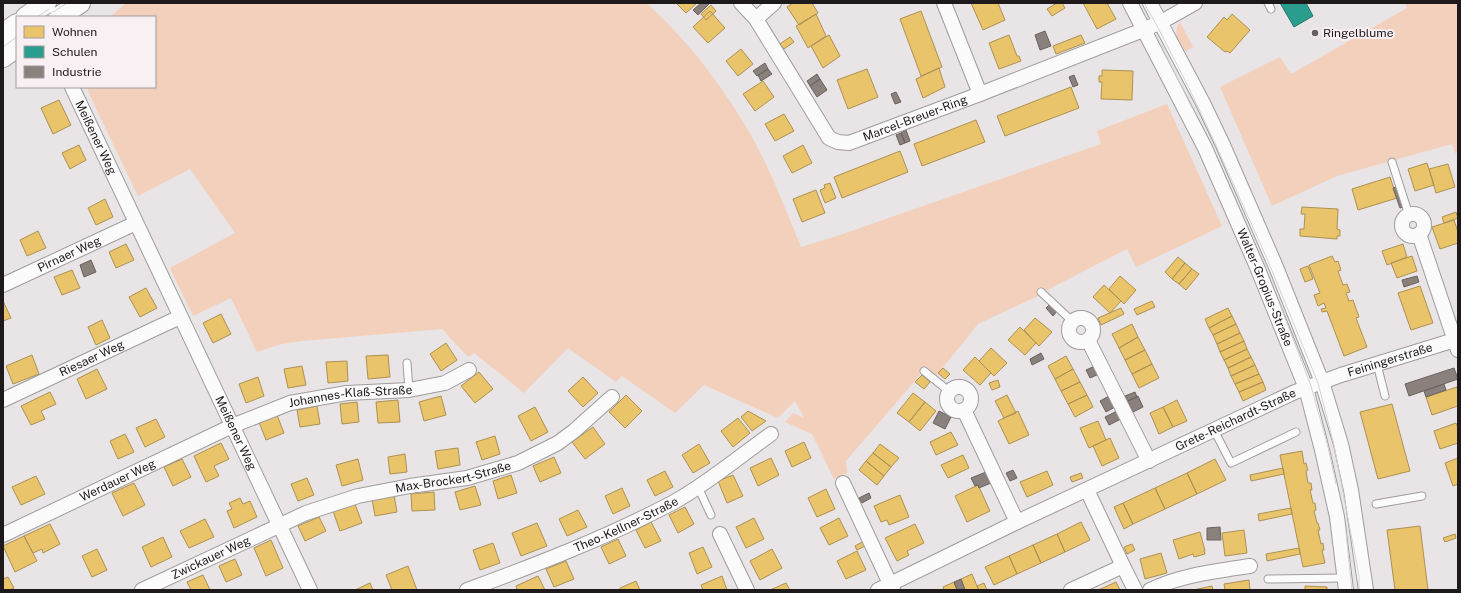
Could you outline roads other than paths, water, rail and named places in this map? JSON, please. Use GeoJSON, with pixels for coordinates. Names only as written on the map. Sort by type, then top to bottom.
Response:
{"type":"FeatureCollection","features":[{"type":"Feature","properties":{"kind":"main road"},"geometry":{"type":"LineString","coordinates":[[60,16],[80,3]]}},
{"type":"Feature","properties":{"kind":"main road"},"geometry":{"type":"LineString","coordinates":[[3,34],[16,25]]}},
{"type":"Feature","properties":{"kind":"main road"},"geometry":{"type":"LineString","coordinates":[[3,57],[16,48]]}},
{"type":"Feature","properties":{"kind":"street","name":"Marcel-Breuer-Ring"},"geometry":{"type":"LineString","coordinates":[[741,3],[756,19],[829,138],[838,142],[849,143],[980,94],[1152,26],[1195,3]]}},
{"type":"Feature","properties":{"kind":"street"},"geometry":{"type":"LineString","coordinates":[[756,19],[774,3]]}},
{"type":"Feature","properties":{"kind":"street"},"geometry":{"type":"LineString","coordinates":[[944,3],[980,94]]}},
{"type":"Feature","properties":{"kind":"street","name":"Walter-Gropius-Straße"},"geometry":{"type":"LineString","coordinates":[[1130,3],[1152,26],[1203,103],[1276,267],[1322,382],[1337,431],[1351,490],[1366,590]]}},
{"type":"Feature","properties":{"kind":"street","name":"Walter-Gropius-Straße"},"geometry":{"type":"LineString","coordinates":[[1150,3],[1152,26],[1257,267],[1306,388],[1337,517],[1345,584]]}},
{"type":"Feature","properties":{"kind":"street","name":"Meißener Weg"},"geometry":{"type":"LineString","coordinates":[[72,88],[138,228],[152,241],[163,263],[161,276],[310,590]]}},
{"type":"Feature","properties":{"kind":"street"},"geometry":{"type":"LineString","coordinates":[[1409,215],[1415,214],[1423,221],[1423,228],[1419,234],[1457,343]]}},
{"type":"Feature","properties":{"kind":"street","name":"Pirnaer Weg"},"geometry":{"type":"LineString","coordinates":[[3,285],[138,228]]}},
{"type":"Feature","properties":{"kind":"street","name":"Riesaer Weg"},"geometry":{"type":"LineString","coordinates":[[3,400],[180,316]]}},
{"type":"Feature","properties":{"kind":"street"},"geometry":{"type":"LineString","coordinates":[[1072,321],[1069,329],[1072,338],[1079,342],[1088,340],[1149,461]]}},
{"type":"Feature","properties":{"kind":"street","name":"Feiningerstraße"},"geometry":{"type":"LineString","coordinates":[[1322,382],[1377,364],[1457,343]]}},
{"type":"Feature","properties":{"kind":"street","name":"Johannes-Klaß-Straße"},"geometry":{"type":"LineString","coordinates":[[232,426],[290,403],[347,394],[409,390],[445,383],[468,370]]}},
{"type":"Feature","properties":{"kind":"street","name":"Grete-Reichardt-Straße"},"geometry":{"type":"LineString","coordinates":[[843,483],[887,588],[1017,522],[1295,392],[1322,382]]}},
{"type":"Feature","properties":{"kind":"street"},"geometry":{"type":"LineString","coordinates":[[950,392],[947,398],[949,405],[954,410],[964,410],[1017,522]]}},
{"type":"Feature","properties":{"kind":"street","name":"Max-Brockert-Straße"},"geometry":{"type":"LineString","coordinates":[[279,526],[306,513],[358,496],[410,486],[468,478],[518,463],[558,443],[574,431],[612,397]]}},
{"type":"Feature","properties":{"kind":"street","name":"Werdauer Weg"},"geometry":{"type":"LineString","coordinates":[[3,535],[232,426]]}},
{"type":"Feature","properties":{"kind":"street","name":"Theo-Kellner-Straße"},"geometry":{"type":"LineString","coordinates":[[468,590],[522,570],[591,541],[675,501],[698,487],[771,434]]}},
{"type":"Feature","properties":{"kind":"street"},"geometry":{"type":"LineString","coordinates":[[1087,490],[1122,566],[1135,590]]}},
{"type":"Feature","properties":{"kind":"street","name":"Zwickauer Weg"},"geometry":{"type":"LineString","coordinates":[[142,590],[279,526]]}},
{"type":"Feature","properties":{"kind":"street"},"geometry":{"type":"LineString","coordinates":[[720,534],[746,590]]}},
{"type":"Feature","properties":{"kind":"street"},"geometry":{"type":"LineString","coordinates":[[1071,590],[1122,566]]}},
{"type":"Feature","properties":{"kind":"street"},"geometry":{"type":"LineString","coordinates":[[1150,590],[1192,576],[1250,566]]}},
{"type":"Feature","properties":{"kind":"lane"},"geometry":{"type":"LineString","coordinates":[[1392,162],[1409,215]]}},
{"type":"Feature","properties":{"kind":"lane"},"geometry":{"type":"LineString","coordinates":[[1041,292],[1072,321]]}},
{"type":"Feature","properties":{"kind":"lane"},"geometry":{"type":"LineString","coordinates":[[407,363],[409,390]]}},
{"type":"Feature","properties":{"kind":"lane"},"geometry":{"type":"LineString","coordinates":[[1377,364],[1385,396]]}},
{"type":"Feature","properties":{"kind":"lane"},"geometry":{"type":"LineString","coordinates":[[924,371],[950,392]]}},
{"type":"Feature","properties":{"kind":"lane"},"geometry":{"type":"LineString","coordinates":[[1214,430],[1231,463],[1296,432]]}},
{"type":"Feature","properties":{"kind":"lane"},"geometry":{"type":"LineString","coordinates":[[698,487],[711,515]]}},
{"type":"Feature","properties":{"kind":"lane"},"geometry":{"type":"LineString","coordinates":[[1376,504],[1422,496]]}},
{"type":"Feature","properties":{"kind":"lane"},"geometry":{"type":"LineString","coordinates":[[1268,579],[1345,584]]}},
{"type":"Feature","properties":{"kind":"tram line"},"geometry":{"type":"LineString","coordinates":[[47,16],[67,3]]}},
{"type":"Feature","properties":{"kind":"tram line"},"geometry":{"type":"LineString","coordinates":[[1144,3],[1186,82],[1215,143],[1268,261],[1318,383],[1334,445],[1359,576],[1359,590]]}},
{"type":"Feature","properties":{"kind":"tram line"},"geometry":{"type":"LineString","coordinates":[[38,16],[49,9]]}},
{"type":"Feature","properties":{"kind":"tram line"},"geometry":{"type":"LineString","coordinates":[[3,47],[16,38]]}},
{"type":"Feature","properties":{"kind":"tram line"},"geometry":{"type":"LineString","coordinates":[[1161,45],[1192,108]]}},
{"type":"Feature","properties":{"kind":"tram line"},"geometry":{"type":"LineString","coordinates":[[1280,305],[1311,386],[1328,447],[1336,484]]}},
{"type":"Feature","properties":{"kind":"tram line"},"geometry":{"type":"LineString","coordinates":[[1346,533],[1352,590]]}},
{"type":"Feature","properties":{"kind":"place","name":"Ringelblume"},"geometry":{"type":"Point","coordinates":[1315,33]}}]}
